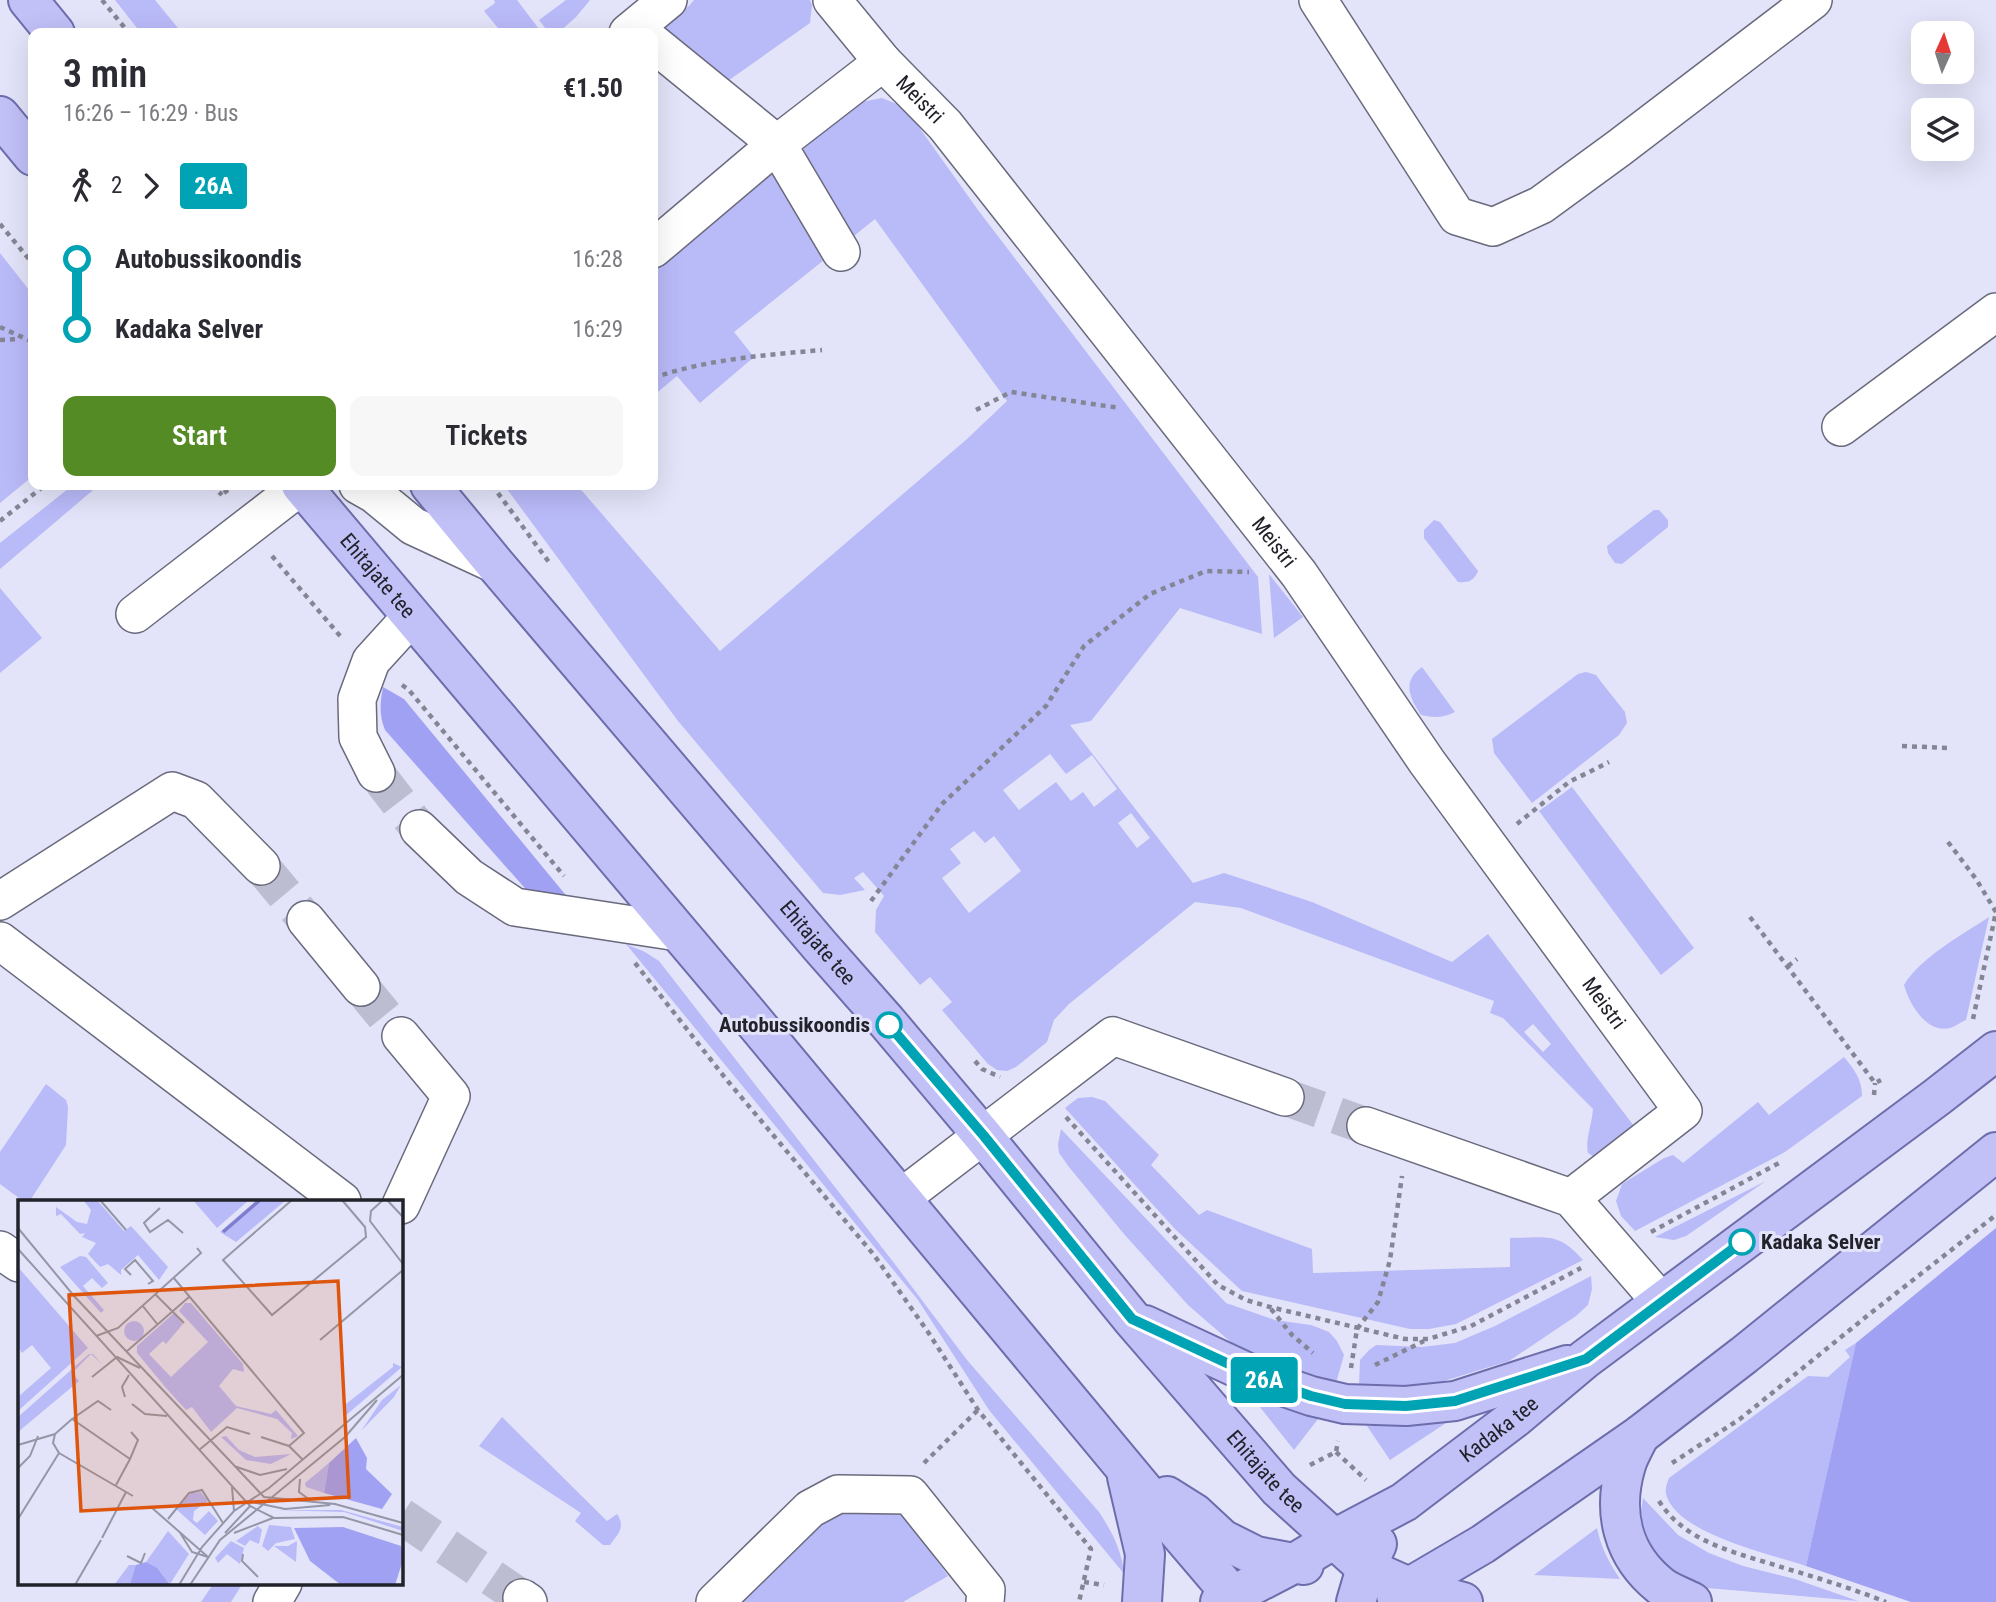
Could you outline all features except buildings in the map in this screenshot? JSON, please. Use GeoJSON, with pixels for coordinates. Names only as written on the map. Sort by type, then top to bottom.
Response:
{"type":"FeatureCollection","features":[{"type":"Feature","properties":{"kind":"main road"},"geometry":{"type":"LineString","coordinates":[[28,0],[51,28]]}},
{"type":"Feature","properties":{"kind":"main road"},"geometry":{"type":"LineString","coordinates":[[0,116],[28,150]]}},
{"type":"Feature","properties":{"kind":"main road","name":"Ehitajate tee"},"geometry":{"type":"LineString","coordinates":[[305,490],[901,1198],[1230,1600]]}},
{"type":"Feature","properties":{"kind":"main road","name":"Ehitajate tee"},"geometry":{"type":"LineString","coordinates":[[434,490],[495,565],[984,1136],[1132,1319],[1291,1479],[1334,1539],[1361,1585],[1397,1595],[1463,1602]]}},
{"type":"Feature","properties":{"kind":"main road","name":"Kadaka tee"},"geometry":{"type":"LineString","coordinates":[[1230,1600],[1395,1507],[1516,1417],[1586,1359],[1927,1104],[1984,1037]]}},
{"type":"Feature","properties":{"kind":"main road"},"geometry":{"type":"LineString","coordinates":[[1397,1595],[1483,1544],[1640,1435],[1996,1152]]}},
{"type":"Feature","properties":{"kind":"main road"},"geometry":{"type":"LineString","coordinates":[[1132,1319],[1259,1378],[1311,1396],[1345,1404],[1406,1406],[1455,1401],[1586,1359]]}},
{"type":"Feature","properties":{"kind":"main road"},"geometry":{"type":"LineString","coordinates":[[1640,1435],[1626,1464],[1621,1493],[1620,1517],[1628,1546],[1643,1568],[1663,1588],[1692,1602]]}},
{"type":"Feature","properties":{"kind":"main road"},"geometry":{"type":"LineString","coordinates":[[1124,1468],[1194,1513],[1222,1539],[1256,1556],[1330,1569],[1361,1585],[1431,1557],[1483,1544]]}},
{"type":"Feature","properties":{"kind":"main road"},"geometry":{"type":"LineString","coordinates":[[1124,1468],[1145,1554],[1142,1602]]}},
{"type":"Feature","properties":{"kind":"main road"},"geometry":{"type":"LineString","coordinates":[[1230,1600],[1278,1602],[1287,1588],[1293,1564],[1291,1479]]}},
{"type":"Feature","properties":{"kind":"main road"},"geometry":{"type":"LineString","coordinates":[[1361,1585],[1395,1507]]}},
{"type":"Feature","properties":{"kind":"lane"},"geometry":{"type":"LineString","coordinates":[[644,28],[668,0]]}},
{"type":"Feature","properties":{"kind":"lane","name":"Meistri"},"geometry":{"type":"LineString","coordinates":[[832,0],[883,62],[945,125],[1299,573],[1427,762],[1683,1111],[1571,1198]]}},
{"type":"Feature","properties":{"kind":"lane"},"geometry":{"type":"LineString","coordinates":[[1318,0],[1457,216],[1493,226],[1541,205],[1813,0]]}},
{"type":"Feature","properties":{"kind":"lane"},"geometry":{"type":"LineString","coordinates":[[658,49],[777,144],[841,251]]}},
{"type":"Feature","properties":{"kind":"lane"},"geometry":{"type":"LineString","coordinates":[[658,245],[777,144],[883,62]]}},
{"type":"Feature","properties":{"kind":"lane"},"geometry":{"type":"LineString","coordinates":[[1841,428],[1996,312]]}},
{"type":"Feature","properties":{"kind":"lane"},"geometry":{"type":"LineString","coordinates":[[135,614],[295,490]]}},
{"type":"Feature","properties":{"kind":"lane"},"geometry":{"type":"LineString","coordinates":[[366,490],[413,526],[495,565]]}},
{"type":"Feature","properties":{"kind":"lane"},"geometry":{"type":"LineString","coordinates":[[376,774],[358,737],[357,699],[371,661],[411,617]]}},
{"type":"Feature","properties":{"kind":"lane"},"geometry":{"type":"LineString","coordinates":[[0,901],[172,791],[197,800],[261,866]]}},
{"type":"Feature","properties":{"kind":"lane"},"geometry":{"type":"LineString","coordinates":[[419,829],[469,877],[515,907],[678,932]]}},
{"type":"Feature","properties":{"kind":"lane"},"geometry":{"type":"LineString","coordinates":[[306,920],[361,987]]}},
{"type":"Feature","properties":{"kind":"lane"},"geometry":{"type":"LineString","coordinates":[[0,941],[341,1200]]}},
{"type":"Feature","properties":{"kind":"lane"},"geometry":{"type":"LineString","coordinates":[[401,1036],[451,1096],[402,1203]]}},
{"type":"Feature","properties":{"kind":"lane"},"geometry":{"type":"LineString","coordinates":[[901,1198],[1113,1036],[1285,1097]]}},
{"type":"Feature","properties":{"kind":"lane"},"geometry":{"type":"LineString","coordinates":[[1366,1126],[1571,1198],[1661,1302]]}},
{"type":"Feature","properties":{"kind":"lane"},"geometry":{"type":"LineString","coordinates":[[0,1250],[18,1262]]}},
{"type":"Feature","properties":{"kind":"lane"},"geometry":{"type":"LineString","coordinates":[[715,1602],[810,1509],[838,1494],[910,1496],[986,1590],[985,1602]]}},
{"type":"Feature","properties":{"kind":"lane"},"geometry":{"type":"LineString","coordinates":[[272,1602],[282,1584]]}},
{"type":"Feature","properties":{"kind":"path"},"geometry":{"type":"LineString","coordinates":[[102,0],[124,28]]}},
{"type":"Feature","properties":{"kind":"path"},"geometry":{"type":"LineString","coordinates":[[0,224],[28,258]]}},
{"type":"Feature","properties":{"kind":"path"},"geometry":{"type":"LineString","coordinates":[[0,327],[28,340]]}},
{"type":"Feature","properties":{"kind":"path"},"geometry":{"type":"LineString","coordinates":[[0,340],[25,339]]}},
{"type":"Feature","properties":{"kind":"path"},"geometry":{"type":"LineString","coordinates":[[658,376],[692,366],[754,356],[822,350]]}},
{"type":"Feature","properties":{"kind":"path"},"geometry":{"type":"LineString","coordinates":[[976,410],[1011,392],[1176,417]]}},
{"type":"Feature","properties":{"kind":"path"},"geometry":{"type":"LineString","coordinates":[[0,521],[40,490]]}},
{"type":"Feature","properties":{"kind":"path"},"geometry":{"type":"LineString","coordinates":[[217,490],[222,495]]}},
{"type":"Feature","properties":{"kind":"path"},"geometry":{"type":"LineString","coordinates":[[264,546],[344,641]]}},
{"type":"Feature","properties":{"kind":"path"},"geometry":{"type":"LineString","coordinates":[[872,901],[942,804],[1046,706],[1084,646],[1150,594],[1206,571],[1261,572]]}},
{"type":"Feature","properties":{"kind":"path"},"geometry":{"type":"LineString","coordinates":[[398,681],[408,689],[567,879]]}},
{"type":"Feature","properties":{"kind":"path"},"geometry":{"type":"LineString","coordinates":[[1902,746],[1948,748]]}},
{"type":"Feature","properties":{"kind":"path"},"geometry":{"type":"LineString","coordinates":[[1489,846],[1569,782],[1609,762]]}},
{"type":"Feature","properties":{"kind":"path"},"geometry":{"type":"LineString","coordinates":[[1948,842],[1976,879],[1996,912],[1984,1037]]}},
{"type":"Feature","properties":{"kind":"path"},"geometry":{"type":"LineString","coordinates":[[1751,918],[1878,1081],[1874,1095]]}},
{"type":"Feature","properties":{"kind":"path"},"geometry":{"type":"LineString","coordinates":[[1788,966],[1797,959]]}},
{"type":"Feature","properties":{"kind":"path"},"geometry":{"type":"LineString","coordinates":[[633,960],[726,1079],[874,1255],[978,1410],[1091,1549],[1079,1602]]}},
{"type":"Feature","properties":{"kind":"path"},"geometry":{"type":"LineString","coordinates":[[973,1059],[982,1069],[999,1077],[1005,1076]]}},
{"type":"Feature","properties":{"kind":"path"},"geometry":{"type":"LineString","coordinates":[[1061,1112],[1218,1285],[1246,1300],[1270,1307],[1405,1339],[1428,1339]]}},
{"type":"Feature","properties":{"kind":"path"},"geometry":{"type":"LineString","coordinates":[[1349,1378],[1357,1329],[1378,1302],[1390,1260],[1407,1140]]}},
{"type":"Feature","properties":{"kind":"path"},"geometry":{"type":"LineString","coordinates":[[1642,1237],[1787,1159]]}},
{"type":"Feature","properties":{"kind":"path"},"geometry":{"type":"LineString","coordinates":[[1664,1468],[1740,1419],[1996,1215]]}},
{"type":"Feature","properties":{"kind":"path"},"geometry":{"type":"LineString","coordinates":[[1368,1369],[1428,1339],[1471,1326],[1588,1265]]}},
{"type":"Feature","properties":{"kind":"path"},"geometry":{"type":"LineString","coordinates":[[1270,1307],[1292,1335],[1314,1354]]}},
{"type":"Feature","properties":{"kind":"path"},"geometry":{"type":"LineString","coordinates":[[890,1494],[978,1410]]}},
{"type":"Feature","properties":{"kind":"path"},"geometry":{"type":"LineString","coordinates":[[1291,1479],[1336,1452],[1340,1431]]}},
{"type":"Feature","properties":{"kind":"path"},"geometry":{"type":"LineString","coordinates":[[1336,1452],[1367,1481]]}},
{"type":"Feature","properties":{"kind":"path"},"geometry":{"type":"LineString","coordinates":[[1657,1493],[1660,1503],[1688,1531],[1721,1549],[1856,1590],[1886,1602]]}},
{"type":"Feature","properties":{"kind":"shaded area"},"geometry":{"type":"Polygon","coordinates":[[[115,0],[155,0],[178,28],[137,28],[115,0]]]}},
{"type":"Feature","properties":{"kind":"shaded area"},"geometry":{"type":"Polygon","coordinates":[[[494,0],[517,0],[538,28],[498,28],[484,11],[495,3],[494,0]]]}},
{"type":"Feature","properties":{"kind":"shaded area"},"geometry":{"type":"Polygon","coordinates":[[[566,0],[590,0],[564,28],[545,28],[539,20],[566,0]]]}},
{"type":"Feature","properties":{"kind":"shaded area"},"geometry":{"type":"Polygon","coordinates":[[[694,0],[810,0],[810,23],[722,85],[661,36],[662,26],[694,0]]]}},
{"type":"Feature","properties":{"kind":"shaded area"},"geometry":{"type":"Polygon","coordinates":[[[882,98],[899,105],[911,116],[978,210],[1258,577],[1262,634],[1180,608],[1091,721],[1070,725],[1193,883],[1224,873],[1312,902],[1452,962],[1488,934],[1637,1130],[1596,1158],[1588,1153],[1587,1143],[1593,1109],[1503,1018],[1490,1013],[1494,1001],[1241,908],[1195,902],[1069,1004],[1054,1020],[1047,1042],[1016,1067],[1007,1071],[997,1070],[988,1064],[942,1010],[952,1002],[930,977],[920,985],[875,932],[876,910],[884,896],[863,872],[854,878],[865,890],[840,895],[823,893],[678,721],[508,490],[581,490],[720,651],[967,439],[1007,401],[875,219],[849,240],[802,161],[804,148],[856,103],[882,98]],[[1050,754],[1003,790],[1019,810],[1056,782],[1071,801],[1083,792],[1094,807],[1117,789],[1092,755],[1066,774],[1050,754]],[[1131,813],[1118,823],[1137,848],[1150,838],[1131,813]],[[974,831],[950,849],[961,863],[942,878],[969,913],[1021,871],[994,836],[985,843],[974,831]],[[1533,1024],[1524,1032],[1543,1052],[1551,1044],[1533,1024]]]}},
{"type":"Feature","properties":{"kind":"shaded area"},"geometry":{"type":"Polygon","coordinates":[[[768,174],[779,177],[829,256],[734,332],[754,357],[700,403],[677,376],[658,392],[658,258],[768,174]]]}},
{"type":"Feature","properties":{"kind":"shaded area"},"geometry":{"type":"Polygon","coordinates":[[[0,253],[28,289],[28,480],[0,503],[0,253]]]}},
{"type":"Feature","properties":{"kind":"shaded area"},"geometry":{"type":"Polygon","coordinates":[[[67,490],[93,490],[0,569],[0,543],[67,490]]]}},
{"type":"Feature","properties":{"kind":"shaded area"},"geometry":{"type":"Polygon","coordinates":[[[1654,510],[1659,510],[1668,520],[1668,527],[1622,564],[1615,563],[1607,546],[1654,510]]]}},
{"type":"Feature","properties":{"kind":"shaded area"},"geometry":{"type":"Polygon","coordinates":[[[1434,520],[1440,522],[1478,571],[1470,581],[1458,582],[1424,538],[1424,530],[1434,520]]]}},
{"type":"Feature","properties":{"kind":"shaded area"},"geometry":{"type":"Polygon","coordinates":[[[1269,574],[1303,617],[1274,638],[1269,574]]]}},
{"type":"Feature","properties":{"kind":"shaded area"},"geometry":{"type":"Polygon","coordinates":[[[0,588],[42,638],[0,673],[0,588]]]}},
{"type":"Feature","properties":{"kind":"shaded area"},"geometry":{"type":"Polygon","coordinates":[[[1422,667],[1455,712],[1438,717],[1421,715],[1413,702],[1410,684],[1422,667]]]}},
{"type":"Feature","properties":{"kind":"shaded area"},"geometry":{"type":"Polygon","coordinates":[[[1586,672],[1596,675],[1625,712],[1627,723],[1619,735],[1532,803],[1494,753],[1492,739],[1578,674],[1586,672]]]}},
{"type":"Feature","properties":{"kind":"shaded area"},"geometry":{"type":"Polygon","coordinates":[[[383,687],[404,699],[569,899],[530,894],[385,730],[381,709],[383,687]]]}},
{"type":"Feature","properties":{"kind":"shaded area"},"geometry":{"type":"Polygon","coordinates":[[[1572,787],[1694,948],[1661,975],[1539,811],[1572,787]]]}},
{"type":"Feature","properties":{"kind":"shaded area"},"geometry":{"type":"Polygon","coordinates":[[[1989,917],[1966,1020],[1950,1028],[1933,1026],[1914,1008],[1904,985],[1931,956],[1989,917]]]}},
{"type":"Feature","properties":{"kind":"shaded area"},"geometry":{"type":"Polygon","coordinates":[[[626,944],[659,961],[967,1360],[1099,1512],[1116,1542],[1125,1575],[989,1410],[918,1300],[626,944]]]}},
{"type":"Feature","properties":{"kind":"shaded area"},"geometry":{"type":"Polygon","coordinates":[[[1844,1057],[1859,1079],[1862,1096],[1785,1152],[1635,1231],[1621,1216],[1616,1201],[1622,1184],[1664,1158],[1673,1155],[1683,1163],[1758,1102],[1769,1115],[1844,1057]]]}},
{"type":"Feature","properties":{"kind":"shaded area"},"geometry":{"type":"Polygon","coordinates":[[[46,1084],[66,1100],[66,1145],[30,1200],[22,1200],[0,1184],[0,1152],[46,1084]]]}},
{"type":"Feature","properties":{"kind":"shaded area"},"geometry":{"type":"Polygon","coordinates":[[[1092,1097],[1105,1101],[1159,1155],[1151,1165],[1199,1215],[1207,1210],[1312,1249],[1313,1273],[1510,1267],[1510,1238],[1542,1237],[1558,1240],[1583,1260],[1456,1324],[1429,1329],[1410,1329],[1242,1291],[1175,1229],[1065,1108],[1078,1098],[1092,1097]]]}},
{"type":"Feature","properties":{"kind":"shaded area"},"geometry":{"type":"Polygon","coordinates":[[[1061,1129],[1226,1303],[1275,1320],[1311,1325],[1329,1332],[1344,1355],[1336,1383],[1281,1367],[1233,1344],[1188,1305],[1124,1234],[1069,1167],[1059,1153],[1061,1129]]]}},
{"type":"Feature","properties":{"kind":"shaded area"},"geometry":{"type":"Polygon","coordinates":[[[1766,1181],[1686,1236],[1674,1240],[1655,1237],[1766,1181]]]}},
{"type":"Feature","properties":{"kind":"shaded area"},"geometry":{"type":"Polygon","coordinates":[[[1996,1228],[1996,1602],[1911,1602],[1806,1566],[1856,1343],[1996,1228]]]}},
{"type":"Feature","properties":{"kind":"shaded area"},"geometry":{"type":"Polygon","coordinates":[[[1591,1276],[1592,1289],[1588,1305],[1509,1361],[1431,1385],[1359,1386],[1360,1360],[1376,1345],[1422,1347],[1455,1343],[1495,1326],[1591,1276]]]}},
{"type":"Feature","properties":{"kind":"shaded area"},"geometry":{"type":"Polygon","coordinates":[[[1856,1343],[1806,1566],[1705,1531],[1673,1508],[1666,1494],[1669,1478],[1808,1376],[1828,1377],[1850,1357],[1845,1350],[1856,1343]]]}},
{"type":"Feature","properties":{"kind":"shaded area"},"geometry":{"type":"Polygon","coordinates":[[[1259,1400],[1318,1419],[1294,1450],[1256,1402],[1259,1400]]]}},
{"type":"Feature","properties":{"kind":"shaded area"},"geometry":{"type":"Polygon","coordinates":[[[502,1417],[607,1521],[617,1514],[621,1527],[610,1545],[603,1545],[575,1521],[581,1513],[479,1446],[502,1417]]]}},
{"type":"Feature","properties":{"kind":"shaded area"},"geometry":{"type":"Polygon","coordinates":[[[1452,1419],[1390,1460],[1367,1426],[1403,1426],[1452,1419]]]}},
{"type":"Feature","properties":{"kind":"shaded area"},"geometry":{"type":"Polygon","coordinates":[[[1643,1498],[1678,1535],[1709,1553],[1858,1601],[1707,1588],[1678,1576],[1654,1554],[1643,1533],[1643,1498]]]}},
{"type":"Feature","properties":{"kind":"shaded area"},"geometry":{"type":"Polygon","coordinates":[[[898,1506],[948,1576],[903,1602],[731,1602],[821,1513],[898,1506]]]}},
{"type":"Feature","properties":{"kind":"shaded area"},"geometry":{"type":"Polygon","coordinates":[[[1597,1528],[1606,1555],[1620,1579],[1534,1575],[1597,1528]]]}},
{"type":"Feature","properties":{"kind":"shaded area"},"geometry":{"type":"Polygon","coordinates":[[[213,1584],[242,1584],[231,1602],[201,1602],[213,1584]]]}},
{"type":"Feature","properties":{"kind":"tunnel"},"geometry":{"type":"LineString","coordinates":[[376,773],[419,829]]}},
{"type":"Feature","properties":{"kind":"tunnel"},"geometry":{"type":"LineString","coordinates":[[261,866],[306,920]]}},
{"type":"Feature","properties":{"kind":"tunnel"},"geometry":{"type":"LineString","coordinates":[[361,987],[401,1036]]}},
{"type":"Feature","properties":{"kind":"tunnel"},"geometry":{"type":"LineString","coordinates":[[1285,1097],[1366,1126]]}},
{"type":"Feature","properties":{"kind":"tunnel"},"geometry":{"type":"LineString","coordinates":[[402,1517],[522,1598]]}},
{"type":"Feature","properties":{"kind":"bus line","name":"26A"},"geometry":{"type":"LineString","coordinates":[[889,1025],[984,1136],[1132,1319],[1259,1378],[1311,1396],[1345,1404],[1406,1406],[1455,1401],[1586,1359],[1742,1242]]}},
{"type":"Feature","properties":{"kind":"place","name":"Autobussikoondis"},"geometry":{"type":"Point","coordinates":[889,1025]}},
{"type":"Feature","properties":{"kind":"place","name":"Kadaka Selver"},"geometry":{"type":"Point","coordinates":[1742,1242]}}]}
